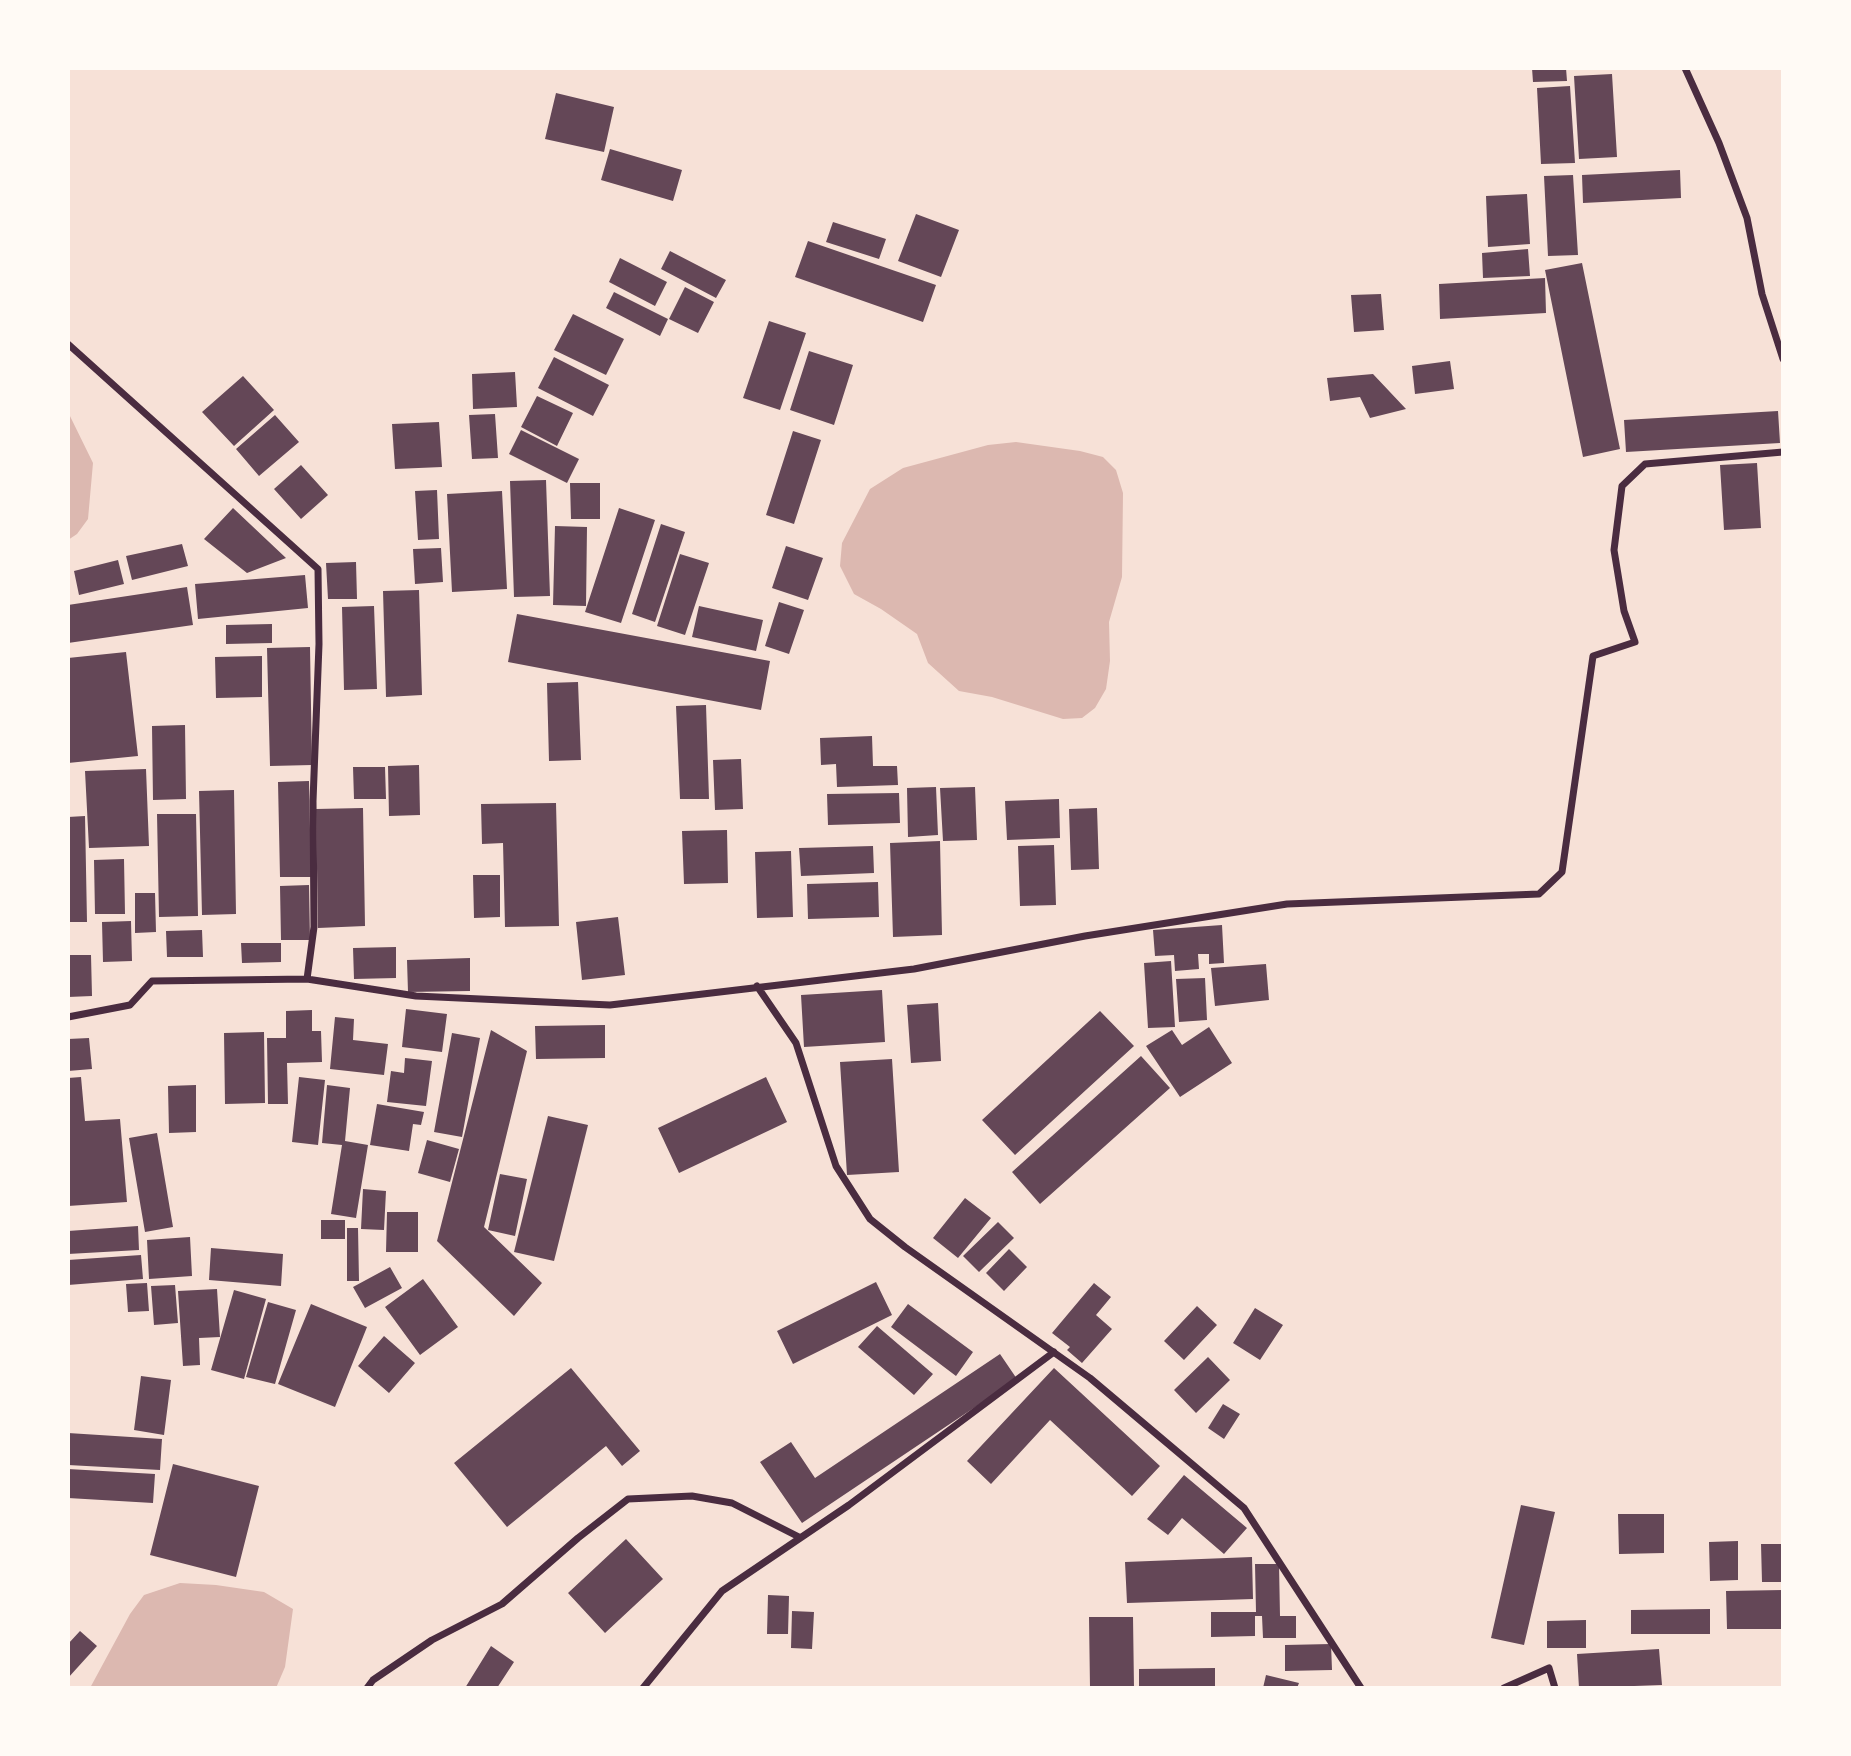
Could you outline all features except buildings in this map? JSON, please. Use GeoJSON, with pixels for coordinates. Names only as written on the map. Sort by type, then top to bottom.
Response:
{"type":"FeatureCollection","features":[{"type":"Feature","properties":{"kind":"street"},"geometry":{"type":"LineString","coordinates":[[1685,68],[1719,143],[1747,218],[1762,294],[1783,359]]}},
{"type":"Feature","properties":{"kind":"street"},"geometry":{"type":"LineString","coordinates":[[68,344],[318,569],[313,801],[314,926],[307,979]]}},
{"type":"Feature","properties":{"kind":"street"},"geometry":{"type":"LineString","coordinates":[[68,1017],[130,1005],[152,981],[307,979],[416,996],[610,1005],[914,969],[1085,936],[1287,904],[1539,894],[1562,872],[1593,656],[1635,642],[1624,611],[1614,550],[1622,486],[1645,464],[1783,452]]}},
{"type":"Feature","properties":{"kind":"street"},"geometry":{"type":"LineString","coordinates":[[757,986],[796,1042],[836,1166],[870,1219],[905,1247],[1090,1378],[1244,1508],[1361,1688]]}},
{"type":"Feature","properties":{"kind":"street"},"geometry":{"type":"LineString","coordinates":[[643,1688],[722,1591],[849,1505],[1054,1352]]}},
{"type":"Feature","properties":{"kind":"street"},"geometry":{"type":"LineString","coordinates":[[367,1688],[373,1680],[432,1640],[502,1604],[628,1499],[692,1496],[732,1503],[799,1537]]}},
{"type":"Feature","properties":{"kind":"street"},"geometry":{"type":"LineString","coordinates":[[1504,1688],[1549,1668],[1555,1688]]}},
{"type":"Feature","properties":{"kind":"shaded area"},"geometry":{"type":"Polygon","coordinates":[[[68,412],[93,463],[88,519],[77,534],[68,540],[68,412]]]}},
{"type":"Feature","properties":{"kind":"shaded area"},"geometry":{"type":"Polygon","coordinates":[[[1016,442],[1103,457],[1116,470],[1123,493],[1122,577],[1109,622],[1110,661],[1106,689],[1095,708],[1082,718],[1063,719],[992,697],[959,691],[928,663],[917,634],[854,594],[840,566],[842,543],[870,489],[903,468],[988,445],[1016,442]]]}},
{"type":"Feature","properties":{"kind":"shaded area"},"geometry":{"type":"Polygon","coordinates":[[[180,1583],[264,1592],[293,1609],[285,1667],[276,1688],[90,1688],[130,1614],[144,1595],[180,1583]]]}}]}
